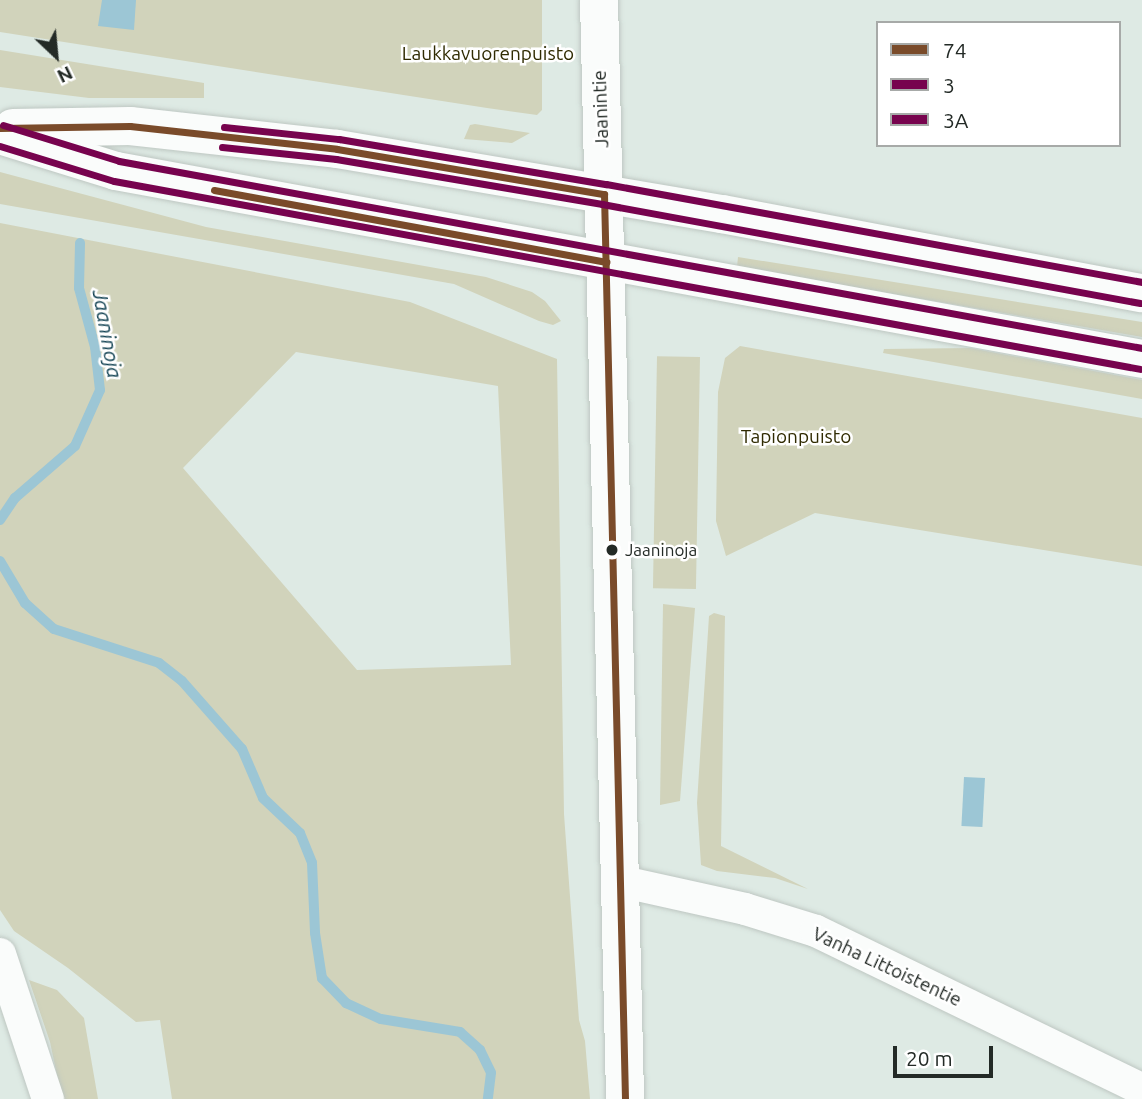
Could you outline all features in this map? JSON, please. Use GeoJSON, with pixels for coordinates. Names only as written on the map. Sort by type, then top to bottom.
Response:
{"type":"FeatureCollection","features":[{"type":"Feature","properties":{"kind":"main road","name":"Jaanintie"},"geometry":{"type":"LineString","coordinates":[[599,0],[625,1099]]}},
{"type":"Feature","properties":{"kind":"main road"},"geometry":{"type":"LineString","coordinates":[[0,128],[130,126],[337,149],[604,194],[1142,293]]}},
{"type":"Feature","properties":{"kind":"main road"},"geometry":{"type":"LineString","coordinates":[[0,135],[116,171],[1142,359]]}},
{"type":"Feature","properties":{"kind":"street","name":"Vanha Littoistentie"},"geometry":{"type":"LineString","coordinates":[[619,881],[745,909],[816,931],[1142,1089]]}},
{"type":"Feature","properties":{"kind":"street"},"geometry":{"type":"LineString","coordinates":[[0,954],[48,1099]]}},
{"type":"Feature","properties":{"kind":"green space","name":"Laukkavuorenpuisto"},"geometry":{"type":"Polygon","coordinates":[[[0,0],[542,0],[542,110],[537,115],[487,108],[0,32],[0,0]]]}},
{"type":"Feature","properties":{"kind":"green space"},"geometry":{"type":"Polygon","coordinates":[[[0,50],[204,83],[204,98],[89,98],[0,87],[0,50]]]}},
{"type":"Feature","properties":{"kind":"green space"},"geometry":{"type":"Polygon","coordinates":[[[470,125],[530,133],[512,143],[464,139],[470,125]]]}},
{"type":"Feature","properties":{"kind":"green space"},"geometry":{"type":"Polygon","coordinates":[[[0,172],[206,227],[486,277],[532,292],[545,301],[561,321],[553,325],[539,321],[454,284],[0,204],[0,172]]]}},
{"type":"Feature","properties":{"kind":"green space"},"geometry":{"type":"Polygon","coordinates":[[[0,223],[410,302],[557,359],[564,814],[579,1020],[585,1041],[590,1099],[172,1099],[160,1020],[136,1022],[68,968],[14,931],[0,910],[0,223]],[[296,352],[183,468],[357,670],[511,665],[498,386],[296,352]]]}},
{"type":"Feature","properties":{"kind":"green space"},"geometry":{"type":"Polygon","coordinates":[[[738,257],[1142,322],[1142,337],[737,267],[738,257]]]}},
{"type":"Feature","properties":{"kind":"green space","name":"Tapionpuisto"},"geometry":{"type":"Polygon","coordinates":[[[740,346],[1142,418],[1142,566],[815,513],[726,556],[716,521],[718,392],[725,358],[740,346]]]}},
{"type":"Feature","properties":{"kind":"green space"},"geometry":{"type":"Polygon","coordinates":[[[970,348],[1142,380],[1142,399],[883,353],[884,349],[970,348]]]}},
{"type":"Feature","properties":{"kind":"green space"},"geometry":{"type":"Polygon","coordinates":[[[657,356],[700,357],[696,589],[653,588],[657,356]]]}},
{"type":"Feature","properties":{"kind":"green space"},"geometry":{"type":"Polygon","coordinates":[[[663,604],[695,608],[680,801],[660,805],[663,604]]]}},
{"type":"Feature","properties":{"kind":"green space"},"geometry":{"type":"Polygon","coordinates":[[[714,613],[725,616],[721,846],[808,889],[775,878],[717,871],[701,865],[697,803],[709,616],[714,613]]]}},
{"type":"Feature","properties":{"kind":"green space"},"geometry":{"type":"Polygon","coordinates":[[[29,980],[57,990],[84,1018],[98,1099],[62,1099],[50,1042],[29,980]]]}},
{"type":"Feature","properties":{"kind":"water"},"geometry":{"type":"Polygon","coordinates":[[[102,0],[136,0],[134,30],[98,26],[102,0]]]}},
{"type":"Feature","properties":{"kind":"water"},"geometry":{"type":"Polygon","coordinates":[[[964,777],[985,778],[982,827],[961,826],[964,777]]]}},
{"type":"Feature","properties":{"kind":"waterway","name":"Jaaninoja"},"geometry":{"type":"LineString","coordinates":[[0,520],[15,498],[75,446],[100,390],[95,347],[79,288],[80,243]]}},
{"type":"Feature","properties":{"kind":"waterway","name":"Jaaninoja"},"geometry":{"type":"LineString","coordinates":[[0,561],[25,603],[54,629],[159,663],[182,681],[242,749],[263,798],[300,833],[312,863],[315,933],[322,978],[346,1003],[381,1019],[460,1032],[480,1050],[491,1073],[488,1099]]}},
{"type":"Feature","properties":{"kind":"transit line","name":"3A"},"geometry":{"type":"LineString","coordinates":[[3,125],[119,161],[1142,348]]}},
{"type":"Feature","properties":{"kind":"transit line","name":"74"},"geometry":{"type":"LineString","coordinates":[[0,128],[130,126],[337,149],[604,194],[625,1099]]}},
{"type":"Feature","properties":{"kind":"transit line","name":"3A"},"geometry":{"type":"LineString","coordinates":[[224,127],[339,139],[606,184],[1142,282]]}},
{"type":"Feature","properties":{"kind":"transit line","name":"3"},"geometry":{"type":"LineString","coordinates":[[0,146],[114,181],[1140,369]]}},
{"type":"Feature","properties":{"kind":"transit line","name":"3"},"geometry":{"type":"LineString","coordinates":[[222,147],[336,159],[602,204],[1140,303]]}},
{"type":"Feature","properties":{"kind":"transit line","name":"74"},"geometry":{"type":"LineString","coordinates":[[214,190],[606,262]]}},
{"type":"Feature","properties":{"kind":"place","name":"Jaaninoja"},"geometry":{"type":"Point","coordinates":[612,550]}}]}
